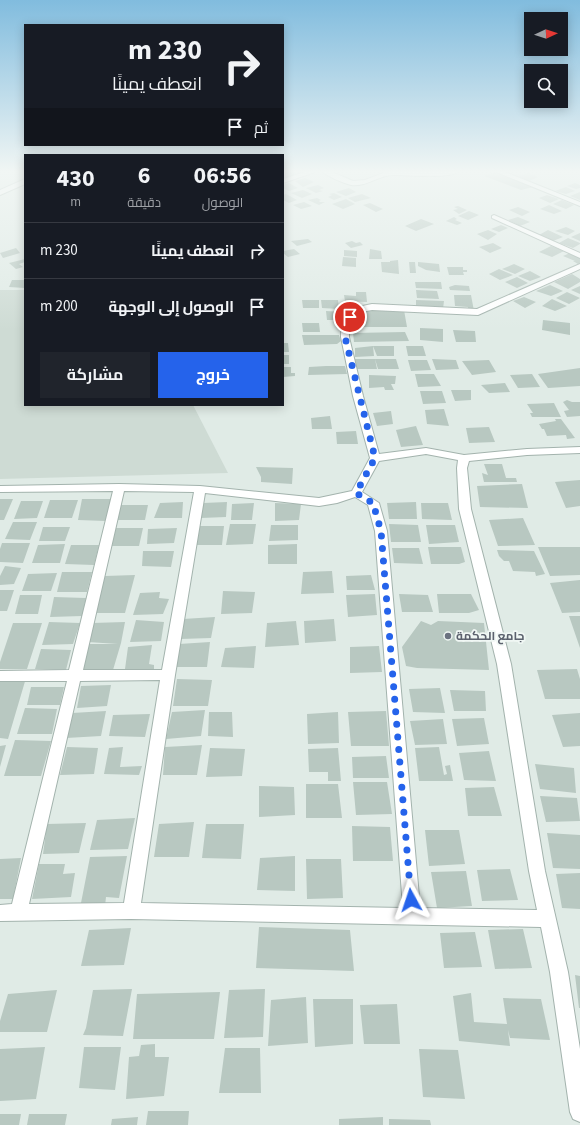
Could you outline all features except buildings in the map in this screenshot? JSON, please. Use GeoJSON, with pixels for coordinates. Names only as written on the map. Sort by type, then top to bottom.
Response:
{"type":"FeatureCollection","features":[{"type":"Feature","properties":{"kind":"street"},"geometry":{"type":"LineString","coordinates":[[511,224],[580,256]]}},
{"type":"Feature","properties":{"kind":"street"},"geometry":{"type":"LineString","coordinates":[[0,488],[120,487],[200,489],[318,502],[337,499],[356,493],[375,458],[345,337],[345,328],[350,317],[355,312],[372,307],[478,312],[580,266]]}},
{"type":"Feature","properties":{"kind":"street"},"geometry":{"type":"LineString","coordinates":[[375,458],[426,450],[464,458],[527,452],[580,450]]}},
{"type":"Feature","properties":{"kind":"street"},"geometry":{"type":"LineString","coordinates":[[464,458],[462,468],[465,509],[504,664],[537,870],[559,972],[580,1112]]}},
{"type":"Feature","properties":{"kind":"street"},"geometry":{"type":"LineString","coordinates":[[19,912],[120,487]]}},
{"type":"Feature","properties":{"kind":"street"},"geometry":{"type":"LineString","coordinates":[[131,911],[168,675],[200,489]]}},
{"type":"Feature","properties":{"kind":"street"},"geometry":{"type":"LineString","coordinates":[[356,493],[373,503],[381,531],[412,916]]}},
{"type":"Feature","properties":{"kind":"street"},"geometry":{"type":"LineString","coordinates":[[0,676],[168,675]]}},
{"type":"Feature","properties":{"kind":"street"},"geometry":{"type":"LineString","coordinates":[[0,912],[131,911],[547,919]]}},
{"type":"Feature","properties":{"kind":"shaded area"},"geometry":{"type":"Polygon","coordinates":[[[0,290],[24,290],[24,406],[194,406],[228,473],[0,479],[0,290]]]}},
{"type":"Feature","properties":{"kind":"place","name":"جامع الحكمة"},"geometry":{"type":"Point","coordinates":[448,636]}},
{"type":"Feature","properties":{"kind":"route"},"geometry":{"type":"LineString","coordinates":[[350,317],[345,328],[345,337],[358,396],[375,458],[356,493],[373,503],[381,531],[411,900]]}}]}
